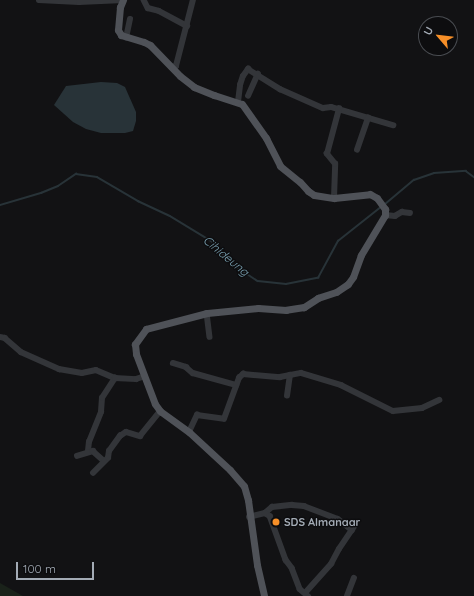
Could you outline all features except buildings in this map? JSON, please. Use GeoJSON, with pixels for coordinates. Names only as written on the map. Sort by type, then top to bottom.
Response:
{"type":"FeatureCollection","features":[{"type":"Feature","properties":{"kind":"main road"},"geometry":{"type":"LineString","coordinates":[[123,0],[120,7],[118,30],[121,35],[126,38],[150,45],[171,67],[194,87],[243,105],[266,138],[280,166],[300,182],[310,193],[318,196],[334,198],[370,194],[378,199],[385,212],[361,255],[353,277],[348,284],[336,292],[318,298],[304,307],[286,310],[258,308],[207,312],[151,327],[144,332],[135,347],[155,404],[160,411],[189,432],[230,470],[244,486],[248,500],[249,517],[264,596]]}},
{"type":"Feature","properties":{"kind":"street"},"geometry":{"type":"LineString","coordinates":[[39,0],[78,2],[123,0]]}},
{"type":"Feature","properties":{"kind":"street"},"geometry":{"type":"LineString","coordinates":[[144,0],[148,8],[159,11],[187,26]]}},
{"type":"Feature","properties":{"kind":"street"},"geometry":{"type":"LineString","coordinates":[[171,67],[176,66],[193,0]]}},
{"type":"Feature","properties":{"kind":"street"},"geometry":{"type":"LineString","coordinates":[[126,38],[130,19]]}},
{"type":"Feature","properties":{"kind":"street"},"geometry":{"type":"LineString","coordinates":[[238,102],[240,85],[246,70],[258,74],[280,89],[323,108],[339,109],[393,125]]}},
{"type":"Feature","properties":{"kind":"street"},"geometry":{"type":"LineString","coordinates":[[248,96],[258,74]]}},
{"type":"Feature","properties":{"kind":"street"},"geometry":{"type":"LineString","coordinates":[[334,198],[335,164],[327,154],[339,109]]}},
{"type":"Feature","properties":{"kind":"street"},"geometry":{"type":"LineString","coordinates":[[357,150],[368,118]]}},
{"type":"Feature","properties":{"kind":"street"},"geometry":{"type":"LineString","coordinates":[[385,212],[395,216],[402,212],[410,213]]}},
{"type":"Feature","properties":{"kind":"street"},"geometry":{"type":"LineString","coordinates":[[207,312],[210,337]]}},
{"type":"Feature","properties":{"kind":"street"},"geometry":{"type":"LineString","coordinates":[[0,337],[5,338],[21,352],[59,369],[82,373],[96,370],[115,378],[136,379],[145,376]]}},
{"type":"Feature","properties":{"kind":"street"},"geometry":{"type":"LineString","coordinates":[[173,363],[186,367],[192,373],[236,384]]}},
{"type":"Feature","properties":{"kind":"street"},"geometry":{"type":"LineString","coordinates":[[189,432],[197,415],[224,419],[236,384],[242,374],[280,377],[301,372],[341,385],[394,411],[422,408],[439,400]]}},
{"type":"Feature","properties":{"kind":"street"},"geometry":{"type":"LineString","coordinates":[[287,396],[290,375]]}},
{"type":"Feature","properties":{"kind":"street"},"geometry":{"type":"LineString","coordinates":[[88,451],[89,442],[101,412],[102,398],[115,378]]}},
{"type":"Feature","properties":{"kind":"street"},"geometry":{"type":"LineString","coordinates":[[93,473],[108,457],[110,450],[120,436],[127,432],[140,436],[160,411]]}},
{"type":"Feature","properties":{"kind":"street"},"geometry":{"type":"LineString","coordinates":[[77,456],[88,451],[95,452],[104,461]]}},
{"type":"Feature","properties":{"kind":"street"},"geometry":{"type":"LineString","coordinates":[[249,517],[265,513],[272,507],[292,505],[311,508],[338,519],[352,530]]}},
{"type":"Feature","properties":{"kind":"street"},"geometry":{"type":"LineString","coordinates":[[265,513],[271,518],[286,560],[292,568],[300,589],[306,594],[331,564],[339,548],[356,524]]}},
{"type":"Feature","properties":{"kind":"street"},"geometry":{"type":"LineString","coordinates":[[348,596],[354,578]]}},
{"type":"Feature","properties":{"kind":"shaded area"},"geometry":{"type":"Polygon","coordinates":[[[101,82],[117,83],[125,87],[136,112],[136,121],[133,131],[125,133],[101,133],[86,129],[73,122],[54,105],[66,86],[101,82]]]}},
{"type":"Feature","properties":{"kind":"shaded area"},"geometry":{"type":"Polygon","coordinates":[[[0,583],[23,596],[0,596],[0,583]]]}},
{"type":"Feature","properties":{"kind":"waterway","name":"Cihideung"},"geometry":{"type":"LineString","coordinates":[[384,205],[414,180],[434,173],[466,171],[474,177]]}},
{"type":"Feature","properties":{"kind":"waterway","name":"Cihideung"},"geometry":{"type":"LineString","coordinates":[[0,205],[41,193],[58,186],[76,174],[97,177],[138,201],[170,216],[213,242],[231,263],[258,281],[286,284],[318,278],[338,241],[381,207]]}},
{"type":"Feature","properties":{"kind":"place","name":"SDS Almanaar"},"geometry":{"type":"Point","coordinates":[276,522]}}]}
